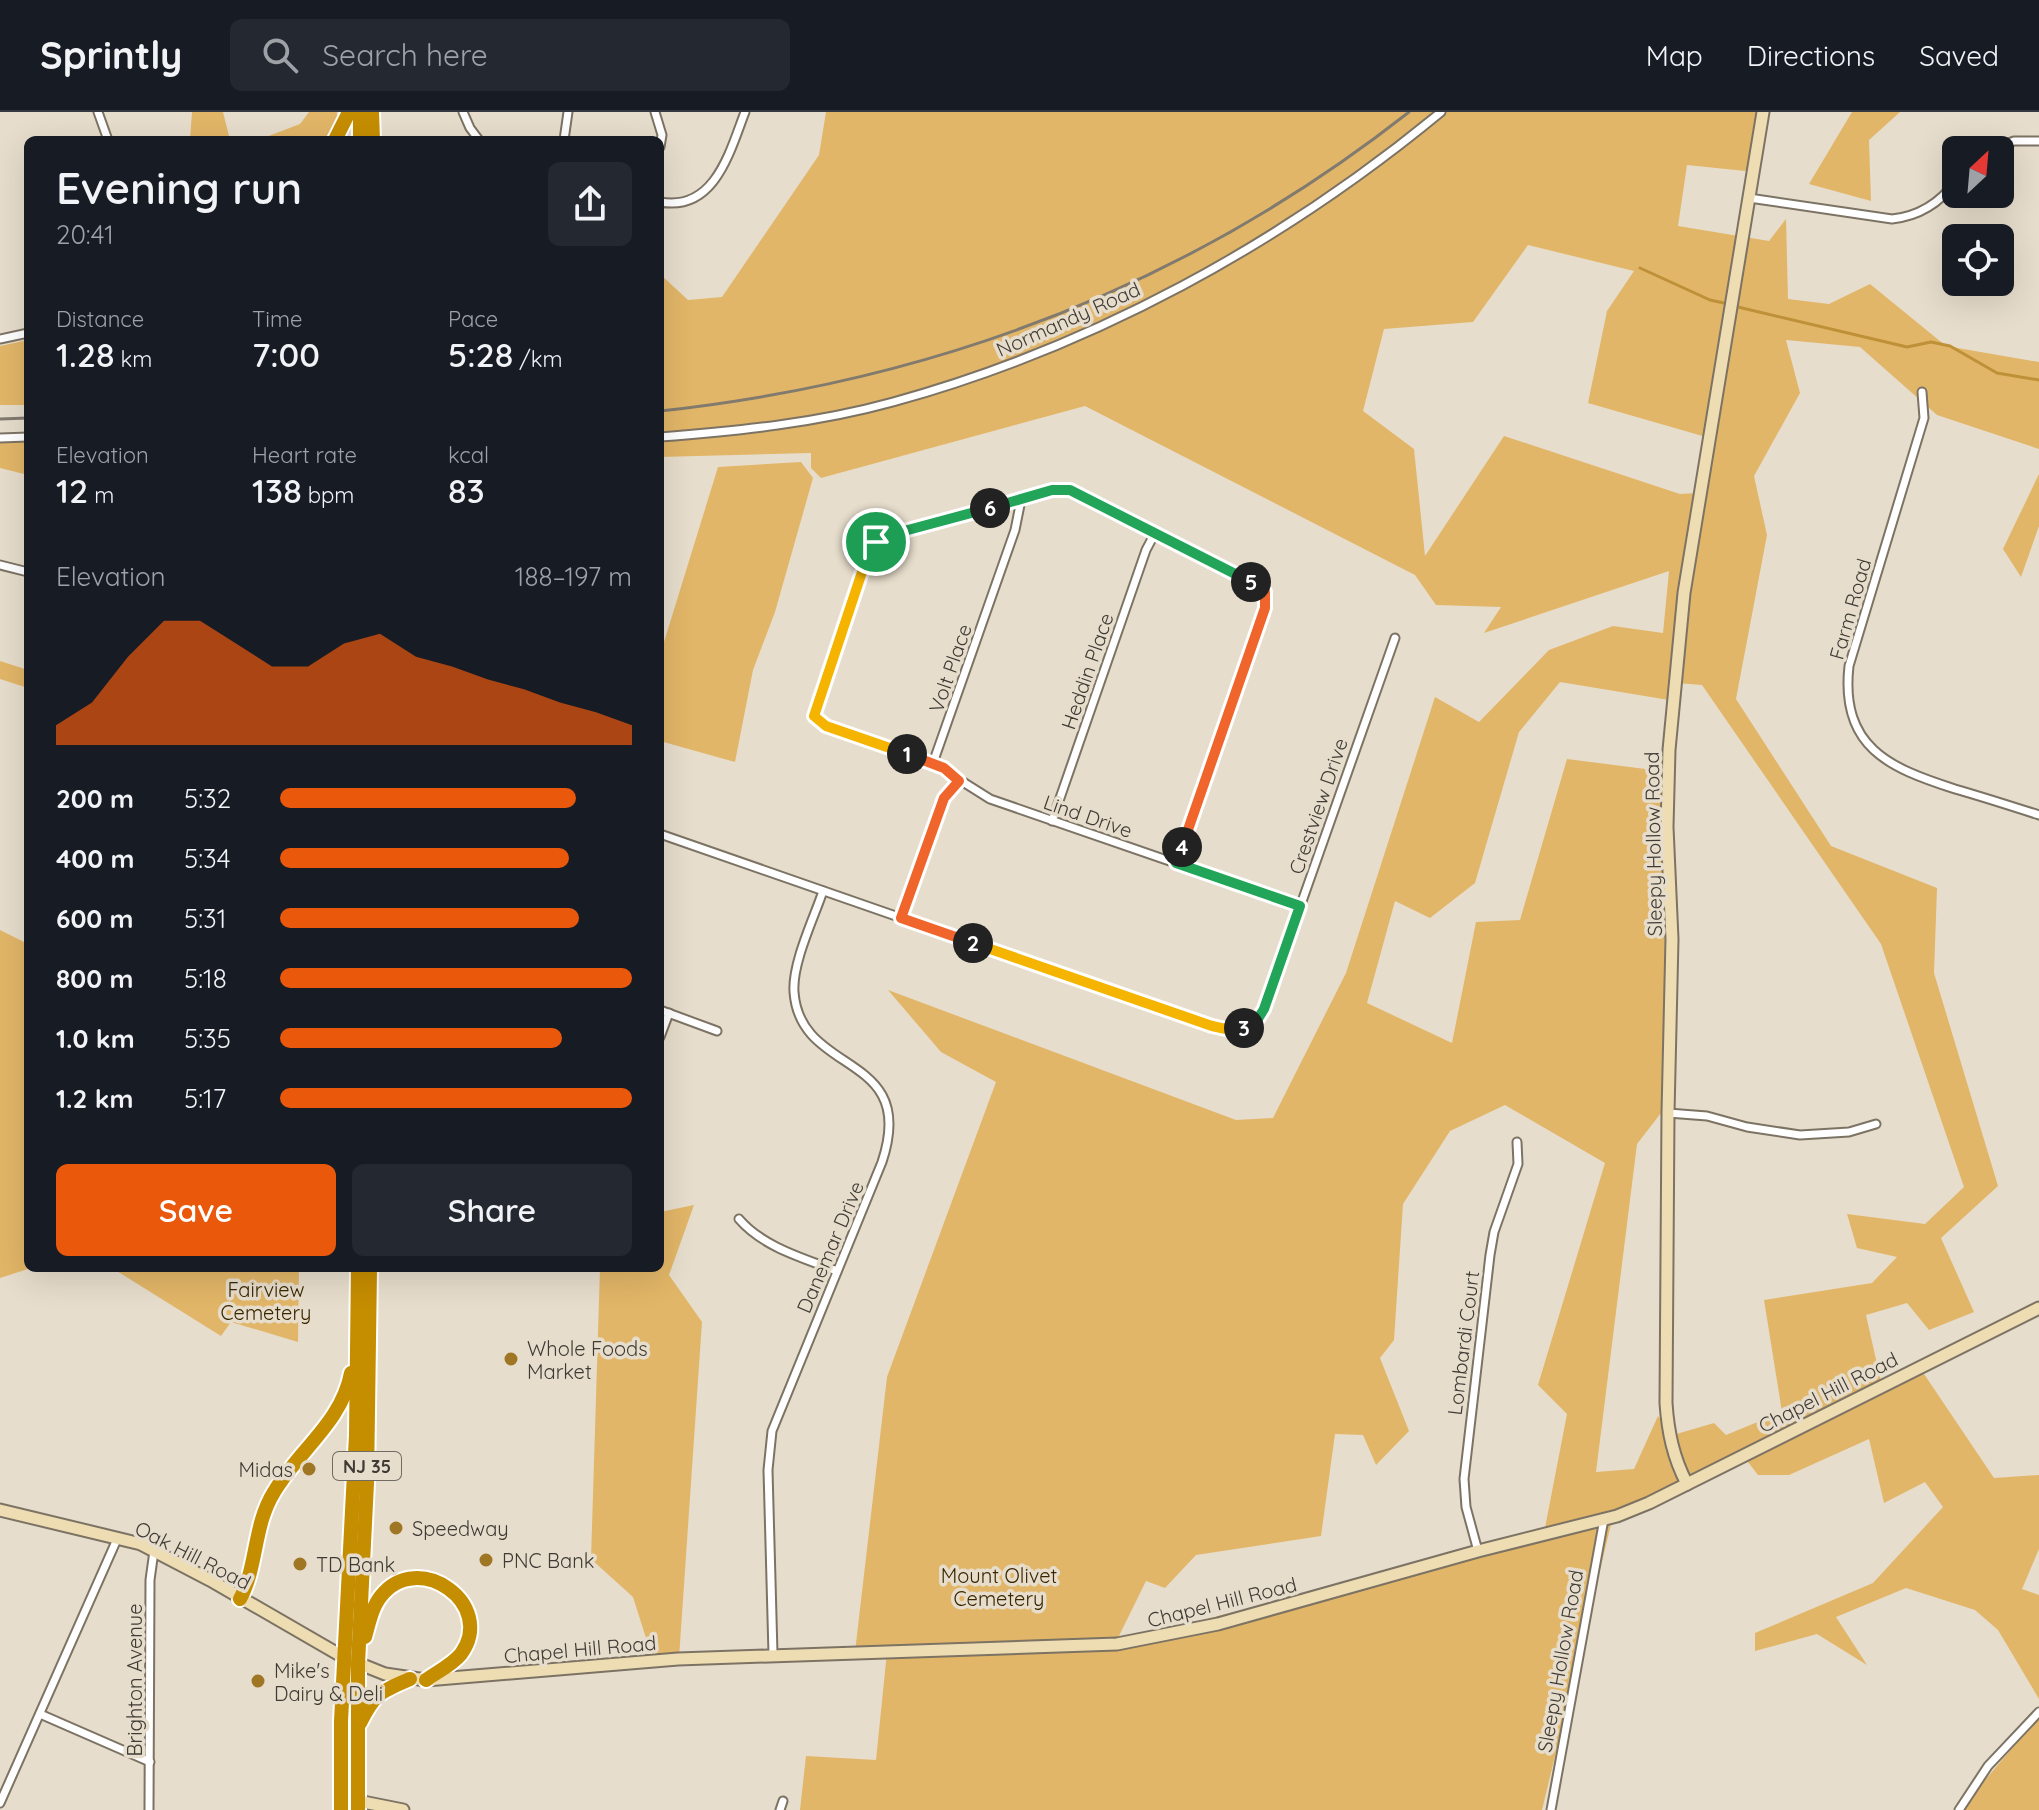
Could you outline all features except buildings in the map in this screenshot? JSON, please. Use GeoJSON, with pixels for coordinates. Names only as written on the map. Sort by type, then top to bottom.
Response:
{"type":"FeatureCollection","features":[{"type":"Feature","properties":{"kind":"highway"},"geometry":{"type":"LineString","coordinates":[[337,136],[349,112]]}},
{"type":"Feature","properties":{"kind":"highway"},"geometry":{"type":"LineString","coordinates":[[360,112],[360,136]]}},
{"type":"Feature","properties":{"kind":"highway"},"geometry":{"type":"LineString","coordinates":[[372,112],[373,136]]}},
{"type":"Feature","properties":{"kind":"highway","name":"NJ 35"},"geometry":{"type":"LineString","coordinates":[[358,1272],[352,1661],[358,1727],[358,1806]]}},
{"type":"Feature","properties":{"kind":"highway","name":"NJ 35"},"geometry":{"type":"LineString","coordinates":[[341,1810],[341,1721],[352,1661],[367,1483],[370,1272]]}},
{"type":"Feature","properties":{"kind":"highway"},"geometry":{"type":"LineString","coordinates":[[240,1599],[253,1567],[263,1513],[283,1478],[338,1410],[349,1385],[357,1341]]}},
{"type":"Feature","properties":{"kind":"highway"},"geometry":{"type":"LineString","coordinates":[[352,1661],[380,1596],[407,1579],[431,1579],[451,1589],[463,1601],[469,1627],[460,1654],[426,1680]]}},
{"type":"Feature","properties":{"kind":"highway"},"geometry":{"type":"LineString","coordinates":[[358,1727],[372,1700],[385,1690],[410,1679]]}},
{"type":"Feature","properties":{"kind":"street"},"geometry":{"type":"LineString","coordinates":[[98,112],[107,136]]}},
{"type":"Feature","properties":{"kind":"street"},"geometry":{"type":"LineString","coordinates":[[463,112],[476,136]]}},
{"type":"Feature","properties":{"kind":"street"},"geometry":{"type":"LineString","coordinates":[[565,136],[568,112]]}},
{"type":"Feature","properties":{"kind":"street"},"geometry":{"type":"LineString","coordinates":[[655,112],[662,136]]}},
{"type":"Feature","properties":{"kind":"street"},"geometry":{"type":"LineString","coordinates":[[664,202],[682,202],[710,187],[721,174],[745,112]]}},
{"type":"Feature","properties":{"kind":"street","name":"Normandy Road"},"geometry":{"type":"LineString","coordinates":[[664,437],[757,428],[881,405],[943,387],[1057,345],[1188,283],[1271,235],[1353,180],[1441,112]]}},
{"type":"Feature","properties":{"kind":"street","name":"Sleepy Hollow Road"},"geometry":{"type":"LineString","coordinates":[[1687,1484],[1675,1460],[1667,1425],[1672,939],[1667,827],[1669,750],[1684,593],[1763,112]]}},
{"type":"Feature","properties":{"kind":"street"},"geometry":{"type":"LineString","coordinates":[[2014,141],[2039,141]]}},
{"type":"Feature","properties":{"kind":"street"},"geometry":{"type":"LineString","coordinates":[[1749,198],[1892,219],[1911,216],[1933,205],[1942,196]]}},
{"type":"Feature","properties":{"kind":"street"},"geometry":{"type":"LineString","coordinates":[[0,339],[24,334]]}},
{"type":"Feature","properties":{"kind":"street","name":"Farm Road"},"geometry":{"type":"LineString","coordinates":[[1922,392],[1924,418],[1849,666],[1850,707],[1864,737],[1892,765],[1925,779],[2039,815]]}},
{"type":"Feature","properties":{"kind":"street"},"geometry":{"type":"LineString","coordinates":[[0,438],[24,437]]}},
{"type":"Feature","properties":{"kind":"street"},"geometry":{"type":"LineString","coordinates":[[901,918],[944,798],[959,781],[933,763],[826,726],[814,716],[867,557],[876,542],[893,534],[1052,490],[1070,490],[1255,584],[1265,592],[1265,608],[1176,863]]}},
{"type":"Feature","properties":{"kind":"street","name":"Volt Place"},"geometry":{"type":"LineString","coordinates":[[933,763],[1015,530],[1021,500]]}},
{"type":"Feature","properties":{"kind":"street","name":"Heddin Place"},"geometry":{"type":"LineString","coordinates":[[1052,821],[1146,550],[1155,533]]}},
{"type":"Feature","properties":{"kind":"street"},"geometry":{"type":"LineString","coordinates":[[0,565],[24,571]]}},
{"type":"Feature","properties":{"kind":"street","name":"Crestview Drive"},"geometry":{"type":"LineString","coordinates":[[664,835],[1212,1026],[1235,1031],[1248,1027],[1260,1016],[1395,638]]}},
{"type":"Feature","properties":{"kind":"street","name":"Lind Drive"},"geometry":{"type":"LineString","coordinates":[[959,781],[990,799],[1300,906]]}},
{"type":"Feature","properties":{"kind":"street","name":"Danemar Drive"},"geometry":{"type":"LineString","coordinates":[[773,1654],[768,1470],[770,1441],[888,1145],[889,1122],[885,1104],[874,1083],[861,1070],[814,1039],[797,1008],[794,992],[796,973],[823,891]]}},
{"type":"Feature","properties":{"kind":"street"},"geometry":{"type":"LineString","coordinates":[[664,1012],[717,1031]]}},
{"type":"Feature","properties":{"kind":"street"},"geometry":{"type":"LineString","coordinates":[[1668,1113],[1707,1116],[1747,1127],[1800,1135],[1849,1132],[1876,1124]]}},
{"type":"Feature","properties":{"kind":"street","name":"Lombardi Court"},"geometry":{"type":"LineString","coordinates":[[1478,1551],[1466,1507],[1465,1453],[1490,1255],[1494,1232],[1518,1164],[1517,1142]]}},
{"type":"Feature","properties":{"kind":"street"},"geometry":{"type":"LineString","coordinates":[[739,1219],[762,1240],[837,1271]]}},
{"type":"Feature","properties":{"kind":"street","name":"Chapel Hill Road"},"geometry":{"type":"LineString","coordinates":[[352,1661],[410,1679],[426,1680],[773,1654],[1117,1644],[1218,1624],[1604,1519],[1649,1503],[2037,1313]]}},
{"type":"Feature","properties":{"kind":"street","name":"Oak Hill Road"},"geometry":{"type":"LineString","coordinates":[[0,1510],[118,1537],[154,1551],[352,1661]]}},
{"type":"Feature","properties":{"kind":"street","name":"Sleepy Hollow Road"},"geometry":{"type":"LineString","coordinates":[[1551,1810],[1604,1519]]}},
{"type":"Feature","properties":{"kind":"street"},"geometry":{"type":"LineString","coordinates":[[0,1803],[118,1537]]}},
{"type":"Feature","properties":{"kind":"street","name":"Brighton Avenue"},"geometry":{"type":"LineString","coordinates":[[149,1810],[150,1580],[154,1551]]}},
{"type":"Feature","properties":{"kind":"street"},"geometry":{"type":"LineString","coordinates":[[1959,1810],[1988,1766],[2039,1712]]}},
{"type":"Feature","properties":{"kind":"street"},"geometry":{"type":"LineString","coordinates":[[40,1714],[150,1762]]}},
{"type":"Feature","properties":{"kind":"street"},"geometry":{"type":"LineString","coordinates":[[780,1810],[783,1801]]}},
{"type":"Feature","properties":{"kind":"street"},"geometry":{"type":"LineString","coordinates":[[358,1806],[403,1810]]}},
{"type":"Feature","properties":{"kind":"green space"},"geometry":{"type":"Polygon","coordinates":[[[192,112],[223,112],[229,136],[190,136],[192,112]]]}},
{"type":"Feature","properties":{"kind":"green space"},"geometry":{"type":"Polygon","coordinates":[[[309,112],[337,112],[337,122],[327,136],[268,136],[300,124],[309,112]]]}},
{"type":"Feature","properties":{"kind":"green space","name":"Mount Olivet Cemetery"},"geometry":{"type":"Polygon","coordinates":[[[826,112],[1765,112],[1755,172],[1687,165],[1678,226],[1769,241],[1786,219],[1788,299],[1829,304],[1870,284],[1946,346],[2039,362],[2039,449],[1937,415],[1860,347],[1786,340],[1800,393],[1754,476],[1767,535],[1736,699],[1831,846],[1937,888],[1934,973],[1998,1186],[1941,1238],[1974,1312],[1929,1330],[1907,1303],[1866,1315],[1882,1386],[1924,1374],[1994,1478],[2039,1475],[2039,1549],[2022,1589],[2039,1595],[2039,1699],[1998,1630],[1975,1610],[1906,1588],[1836,1617],[1867,1665],[1817,1634],[1755,1651],[1755,1633],[1873,1583],[1943,1507],[1925,1482],[1884,1503],[1869,1439],[1789,1475],[1758,1475],[1744,1457],[1614,1512],[1542,1810],[800,1810],[806,1756],[876,1760],[887,1652],[855,1652],[887,1377],[996,1082],[941,1052],[888,990],[1236,1120],[1273,1118],[1346,973],[1435,697],[1479,722],[1549,650],[1613,626],[1663,633],[1669,571],[1484,633],[1501,607],[1436,605],[1415,575],[1085,406],[821,478],[811,468],[811,453],[664,457],[664,278],[688,300],[722,297],[819,155],[826,112]],[[1528,245],[1473,322],[1384,329],[1363,411],[1414,449],[1425,556],[1504,436],[1680,494],[1697,493],[1706,437],[1588,403],[1607,311],[1634,271],[1528,245]],[[1560,682],[1519,732],[1475,883],[1430,918],[1395,901],[1367,1003],[1452,1043],[1476,922],[1520,920],[1567,759],[1669,772],[1668,1104],[1637,1144],[1596,1472],[1634,1469],[1658,1416],[1673,1435],[1714,1423],[1726,1435],[1782,1412],[1764,1300],[1872,1283],[1897,1257],[1857,1248],[1847,1214],[1925,1224],[1964,1187],[1881,944],[1702,685],[1677,683],[1675,701],[1560,682]],[[1505,1105],[1450,1131],[1403,1204],[1394,1340],[1380,1358],[1409,1431],[1376,1465],[1363,1435],[1335,1434],[1321,1536],[1196,1555],[1165,1588],[1146,1581],[1116,1642],[1544,1533],[1567,1414],[1538,1385],[1605,1163],[1505,1105]]]}},
{"type":"Feature","properties":{"kind":"green space"},"geometry":{"type":"Polygon","coordinates":[[[1852,112],[1900,112],[1869,140],[1871,201],[1809,184],[1852,112]]]}},
{"type":"Feature","properties":{"kind":"green space"},"geometry":{"type":"Polygon","coordinates":[[[24,341],[24,405],[0,405],[0,346],[24,341]]]}},
{"type":"Feature","properties":{"kind":"green space"},"geometry":{"type":"Polygon","coordinates":[[[24,441],[24,474],[0,468],[0,442],[24,441]]]}},
{"type":"Feature","properties":{"kind":"green space"},"geometry":{"type":"Polygon","coordinates":[[[801,462],[813,478],[775,612],[753,670],[735,762],[664,742],[664,642],[718,467],[801,462]]]}},
{"type":"Feature","properties":{"kind":"green space"},"geometry":{"type":"Polygon","coordinates":[[[2039,474],[2039,526],[2021,577],[2003,549],[2039,474]]]}},
{"type":"Feature","properties":{"kind":"green space"},"geometry":{"type":"Polygon","coordinates":[[[0,661],[24,669],[24,687],[0,679],[0,661]]]}},
{"type":"Feature","properties":{"kind":"green space"},"geometry":{"type":"Polygon","coordinates":[[[0,930],[24,942],[24,1270],[0,1278],[0,930]]]}},
{"type":"Feature","properties":{"kind":"green space"},"geometry":{"type":"Polygon","coordinates":[[[694,1205],[669,1275],[702,1322],[679,1658],[653,1660],[633,1597],[591,1559],[600,1272],[664,1272],[664,1211],[694,1205]]]}},
{"type":"Feature","properties":{"kind":"green space","name":"Fairview Cemetery"},"geometry":{"type":"Polygon","coordinates":[[[118,1272],[299,1272],[298,1342],[231,1322],[221,1336],[118,1272]]]}},
{"type":"Feature","properties":{"kind":"green space"},"geometry":{"type":"Polygon","coordinates":[[[2039,1716],[2039,1810],[1962,1810],[1964,1805],[2039,1716]]]}},
{"type":"Feature","properties":{"kind":"waterway"},"geometry":{"type":"LineString","coordinates":[[1640,268],[1710,300],[1724,303]]}},
{"type":"Feature","properties":{"kind":"waterway"},"geometry":{"type":"LineString","coordinates":[[1738,307],[1907,347],[1931,342],[1950,346],[1997,373],[2039,380]]}},
{"type":"Feature","properties":{"kind":"railway"},"geometry":{"type":"LineString","coordinates":[[664,410],[763,397],[863,376],[961,349],[1056,315],[1148,275],[1238,227],[1325,173],[1409,112]]}},
{"type":"Feature","properties":{"kind":"railway"},"geometry":{"type":"LineString","coordinates":[[0,419],[24,418]]}},
{"type":"Feature","properties":{"kind":"place","name":"Whole Foods Market"},"geometry":{"type":"Point","coordinates":[511,1359]}},
{"type":"Feature","properties":{"kind":"place","name":"Midas"},"geometry":{"type":"Point","coordinates":[309,1469]}},
{"type":"Feature","properties":{"kind":"place","name":"Speedway"},"geometry":{"type":"Point","coordinates":[396,1528]}},
{"type":"Feature","properties":{"kind":"place","name":"PNC Bank"},"geometry":{"type":"Point","coordinates":[486,1560]}},
{"type":"Feature","properties":{"kind":"place","name":"TD Bank"},"geometry":{"type":"Point","coordinates":[300,1564]}},
{"type":"Feature","properties":{"kind":"place","name":"Mike's Dairy & Deli"},"geometry":{"type":"Point","coordinates":[258,1681]}},
{"type":"Feature","properties":{"kind":"route"},"geometry":{"type":"LineString","coordinates":[[1052,490],[1070,490],[1255,584],[1265,592],[1265,608],[1176,863],[1300,906],[1264,1009],[1256,1022],[1235,1031],[1212,1026],[901,918],[944,798],[959,781],[933,763],[826,726],[814,716],[867,557],[876,542],[893,534],[1052,490]]}}]}
